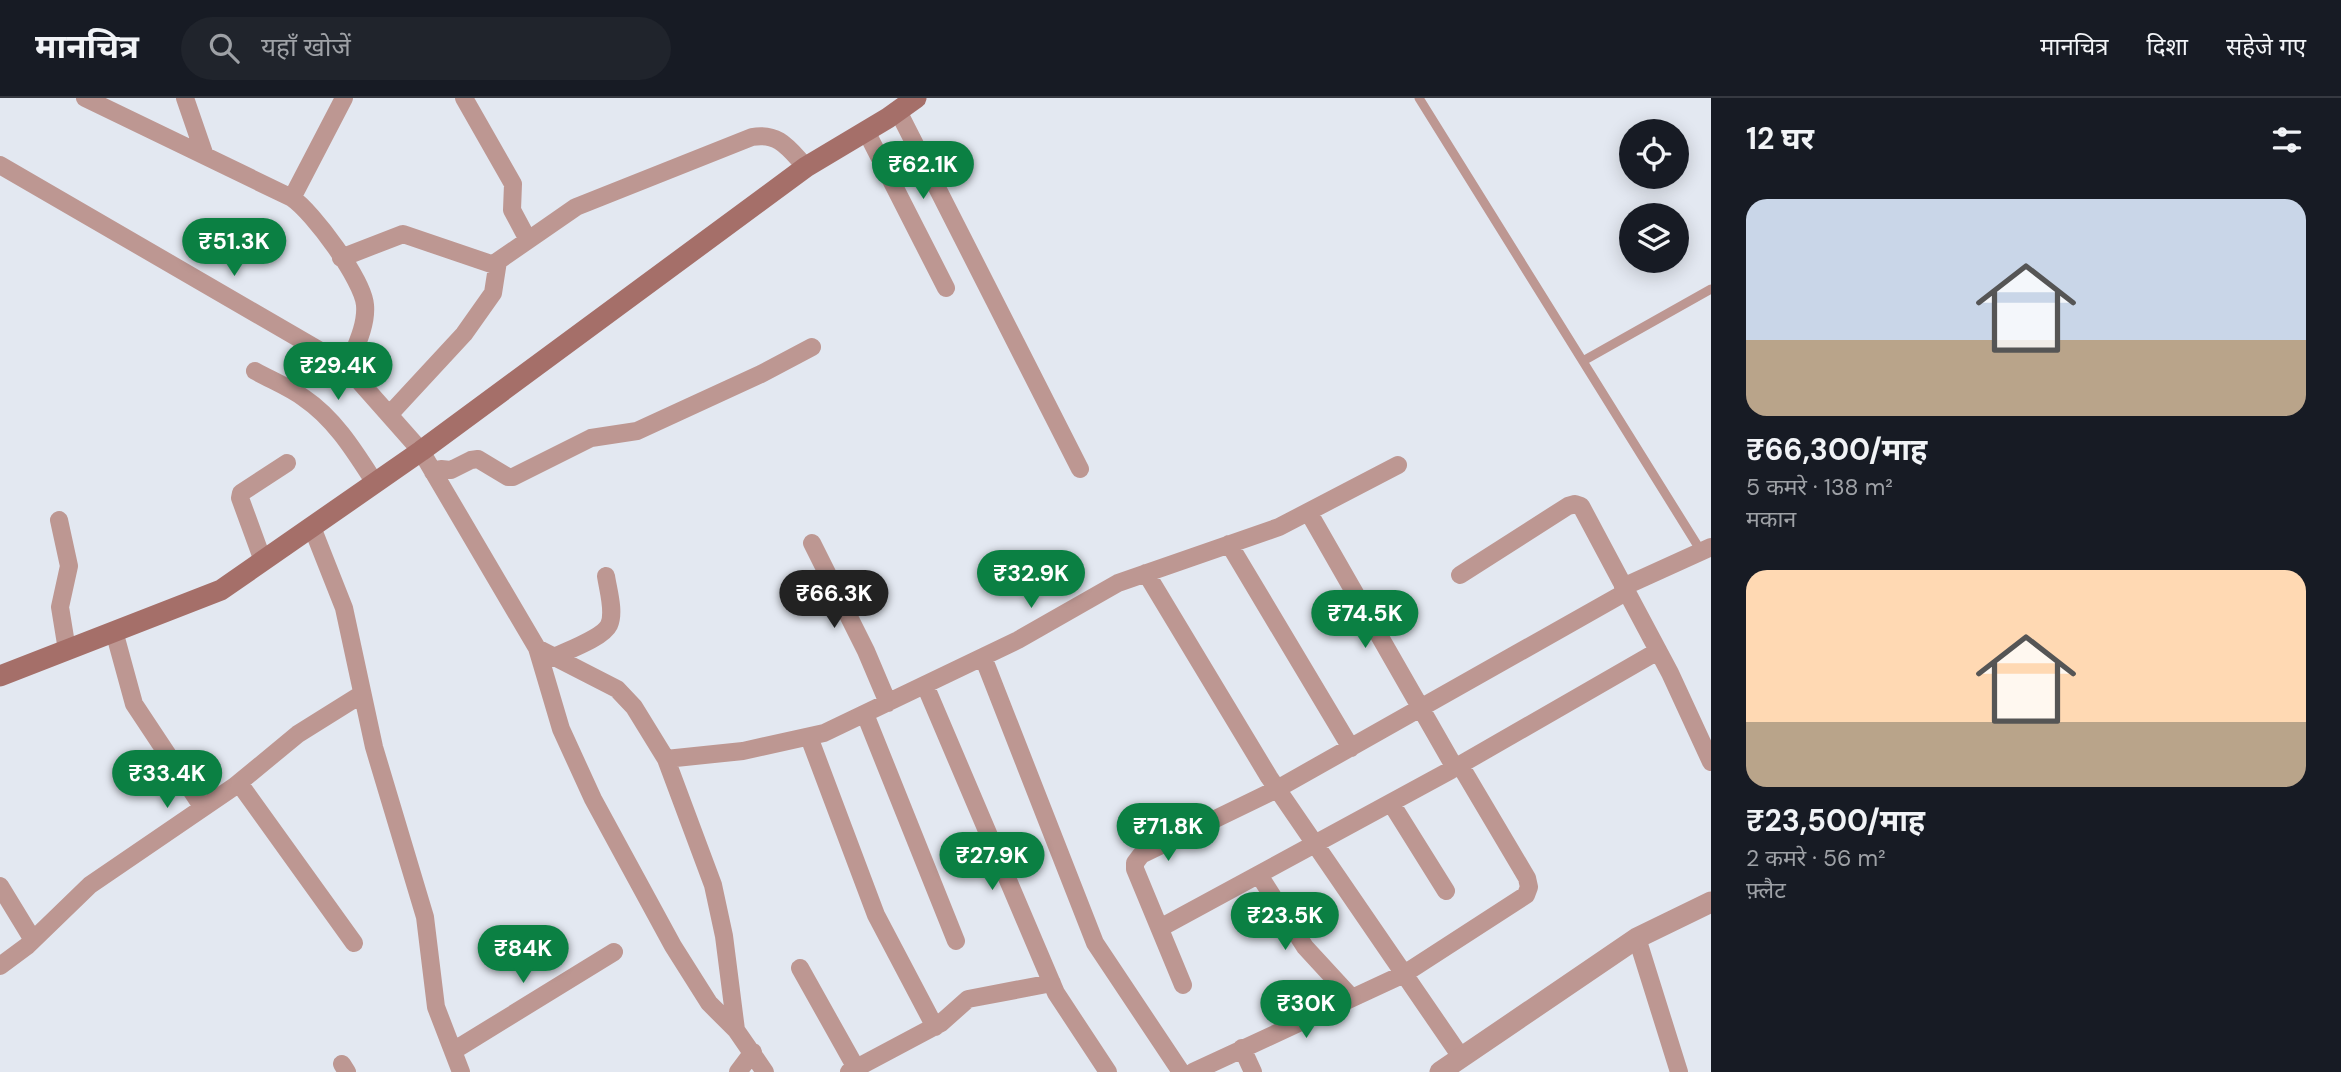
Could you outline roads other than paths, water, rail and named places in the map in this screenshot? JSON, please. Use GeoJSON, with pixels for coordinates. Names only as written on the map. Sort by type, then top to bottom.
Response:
{"type":"FeatureCollection","features":[{"type":"Feature","properties":{"kind":"main road"},"geometry":{"type":"LineString","coordinates":[[0,676],[221,590],[421,451],[806,167],[916,98]]}},
{"type":"Feature","properties":{"kind":"street"},"geometry":{"type":"LineString","coordinates":[[85,98],[292,198],[308,211],[355,276],[362,293],[365,307],[363,322],[347,369]]}},
{"type":"Feature","properties":{"kind":"street"},"geometry":{"type":"LineString","coordinates":[[185,98],[205,156]]}},
{"type":"Feature","properties":{"kind":"street"},"geometry":{"type":"LineString","coordinates":[[292,198],[344,98]]}},
{"type":"Feature","properties":{"kind":"street"},"geometry":{"type":"LineString","coordinates":[[464,98],[513,184],[512,210],[528,240]]}},
{"type":"Feature","properties":{"kind":"street"},"geometry":{"type":"LineString","coordinates":[[898,111],[1080,469]]}},
{"type":"Feature","properties":{"kind":"street"},"geometry":{"type":"LineString","coordinates":[[866,131],[946,288]]}},
{"type":"Feature","properties":{"kind":"street"},"geometry":{"type":"LineString","coordinates":[[389,415],[464,334],[496,288],[497,266],[501,258],[583,204],[752,137],[764,135],[781,141],[806,167]]}},
{"type":"Feature","properties":{"kind":"street"},"geometry":{"type":"LineString","coordinates":[[0,164],[336,360],[421,451],[537,648],[561,729],[593,799],[673,946],[709,1003],[736,1030],[765,1072]]}},
{"type":"Feature","properties":{"kind":"street"},"geometry":{"type":"LineString","coordinates":[[341,258],[403,234],[497,266]]}},
{"type":"Feature","properties":{"kind":"street"},"geometry":{"type":"LineString","coordinates":[[433,472],[441,469],[453,470],[478,459],[508,477],[513,477],[590,438],[637,431],[761,374],[812,347]]}},
{"type":"Feature","properties":{"kind":"street"},"geometry":{"type":"LineString","coordinates":[[255,371],[305,398],[324,415],[343,435],[375,483]]}},
{"type":"Feature","properties":{"kind":"street"},"geometry":{"type":"LineString","coordinates":[[262,561],[240,499],[241,493],[287,463]]}},
{"type":"Feature","properties":{"kind":"street"},"geometry":{"type":"LineString","coordinates":[[666,759],[743,751],[809,737],[865,714],[1018,640],[1103,591],[1146,573],[1279,527],[1398,465]]}},
{"type":"Feature","properties":{"kind":"street"},"geometry":{"type":"LineString","coordinates":[[1460,575],[1568,506],[1581,506],[1658,651],[1711,762]]}},
{"type":"Feature","properties":{"kind":"street"},"geometry":{"type":"LineString","coordinates":[[1193,1072],[1404,974],[1518,902],[1526,895],[1529,887],[1527,878],[1421,708],[1309,513]]}},
{"type":"Feature","properties":{"kind":"street"},"geometry":{"type":"LineString","coordinates":[[59,520],[69,566],[60,607],[67,650]]}},
{"type":"Feature","properties":{"kind":"street"},"geometry":{"type":"LineString","coordinates":[[312,527],[339,593],[374,747],[425,917],[436,1007],[461,1072]]}},
{"type":"Feature","properties":{"kind":"street"},"geometry":{"type":"LineString","coordinates":[[812,543],[866,651],[888,703]]}},
{"type":"Feature","properties":{"kind":"street"},"geometry":{"type":"LineString","coordinates":[[1229,544],[1351,748]]}},
{"type":"Feature","properties":{"kind":"street"},"geometry":{"type":"LineString","coordinates":[[1183,985],[1135,869],[1137,858],[1277,789],[1625,589],[1706,549]]}},
{"type":"Feature","properties":{"kind":"street"},"geometry":{"type":"LineString","coordinates":[[1146,573],[1277,789],[1461,1057]]}},
{"type":"Feature","properties":{"kind":"street"},"geometry":{"type":"LineString","coordinates":[[552,658],[602,634],[609,626],[611,614],[606,576]]}},
{"type":"Feature","properties":{"kind":"street"},"geometry":{"type":"LineString","coordinates":[[114,631],[134,704],[203,808]]}},
{"type":"Feature","properties":{"kind":"street"},"geometry":{"type":"LineString","coordinates":[[537,648],[617,689],[634,707],[666,759],[713,885],[724,936],[736,1030]]}},
{"type":"Feature","properties":{"kind":"street"},"geometry":{"type":"LineString","coordinates":[[1160,928],[1391,803],[1658,651]]}},
{"type":"Feature","properties":{"kind":"street"},"geometry":{"type":"LineString","coordinates":[[983,657],[1096,943],[1181,1072]]}},
{"type":"Feature","properties":{"kind":"street"},"geometry":{"type":"LineString","coordinates":[[925,685],[1052,983],[1108,1072]]}},
{"type":"Feature","properties":{"kind":"street"},"geometry":{"type":"LineString","coordinates":[[0,966],[33,940],[80,892],[239,783],[298,734],[362,694]]}},
{"type":"Feature","properties":{"kind":"street"},"geometry":{"type":"LineString","coordinates":[[865,714],[956,941]]}},
{"type":"Feature","properties":{"kind":"street"},"geometry":{"type":"LineString","coordinates":[[809,737],[876,915],[935,1027]]}},
{"type":"Feature","properties":{"kind":"street"},"geometry":{"type":"LineString","coordinates":[[239,783],[354,943]]}},
{"type":"Feature","properties":{"kind":"street"},"geometry":{"type":"LineString","coordinates":[[1391,803],[1446,891]]}},
{"type":"Feature","properties":{"kind":"street"},"geometry":{"type":"LineString","coordinates":[[1259,875],[1305,947],[1352,998]]}},
{"type":"Feature","properties":{"kind":"street"},"geometry":{"type":"LineString","coordinates":[[0,886],[33,940]]}},
{"type":"Feature","properties":{"kind":"street"},"geometry":{"type":"LineString","coordinates":[[1440,1072],[1637,938],[1711,902]]}},
{"type":"Feature","properties":{"kind":"street"},"geometry":{"type":"LineString","coordinates":[[1637,938],[1679,1072]]}},
{"type":"Feature","properties":{"kind":"street"},"geometry":{"type":"LineString","coordinates":[[453,1051],[614,952]]}},
{"type":"Feature","properties":{"kind":"street"},"geometry":{"type":"LineString","coordinates":[[800,968],[853,1070],[935,1027],[968,999],[1052,983]]}},
{"type":"Feature","properties":{"kind":"street"},"geometry":{"type":"LineString","coordinates":[[1241,1048],[1253,1072]]}},
{"type":"Feature","properties":{"kind":"street"},"geometry":{"type":"LineString","coordinates":[[738,1072],[753,1052]]}},
{"type":"Feature","properties":{"kind":"lane"},"geometry":{"type":"LineString","coordinates":[[1419,98],[1583,361],[1706,549]]}},
{"type":"Feature","properties":{"kind":"lane"},"geometry":{"type":"LineString","coordinates":[[1583,361],[1711,289]]}}]}
